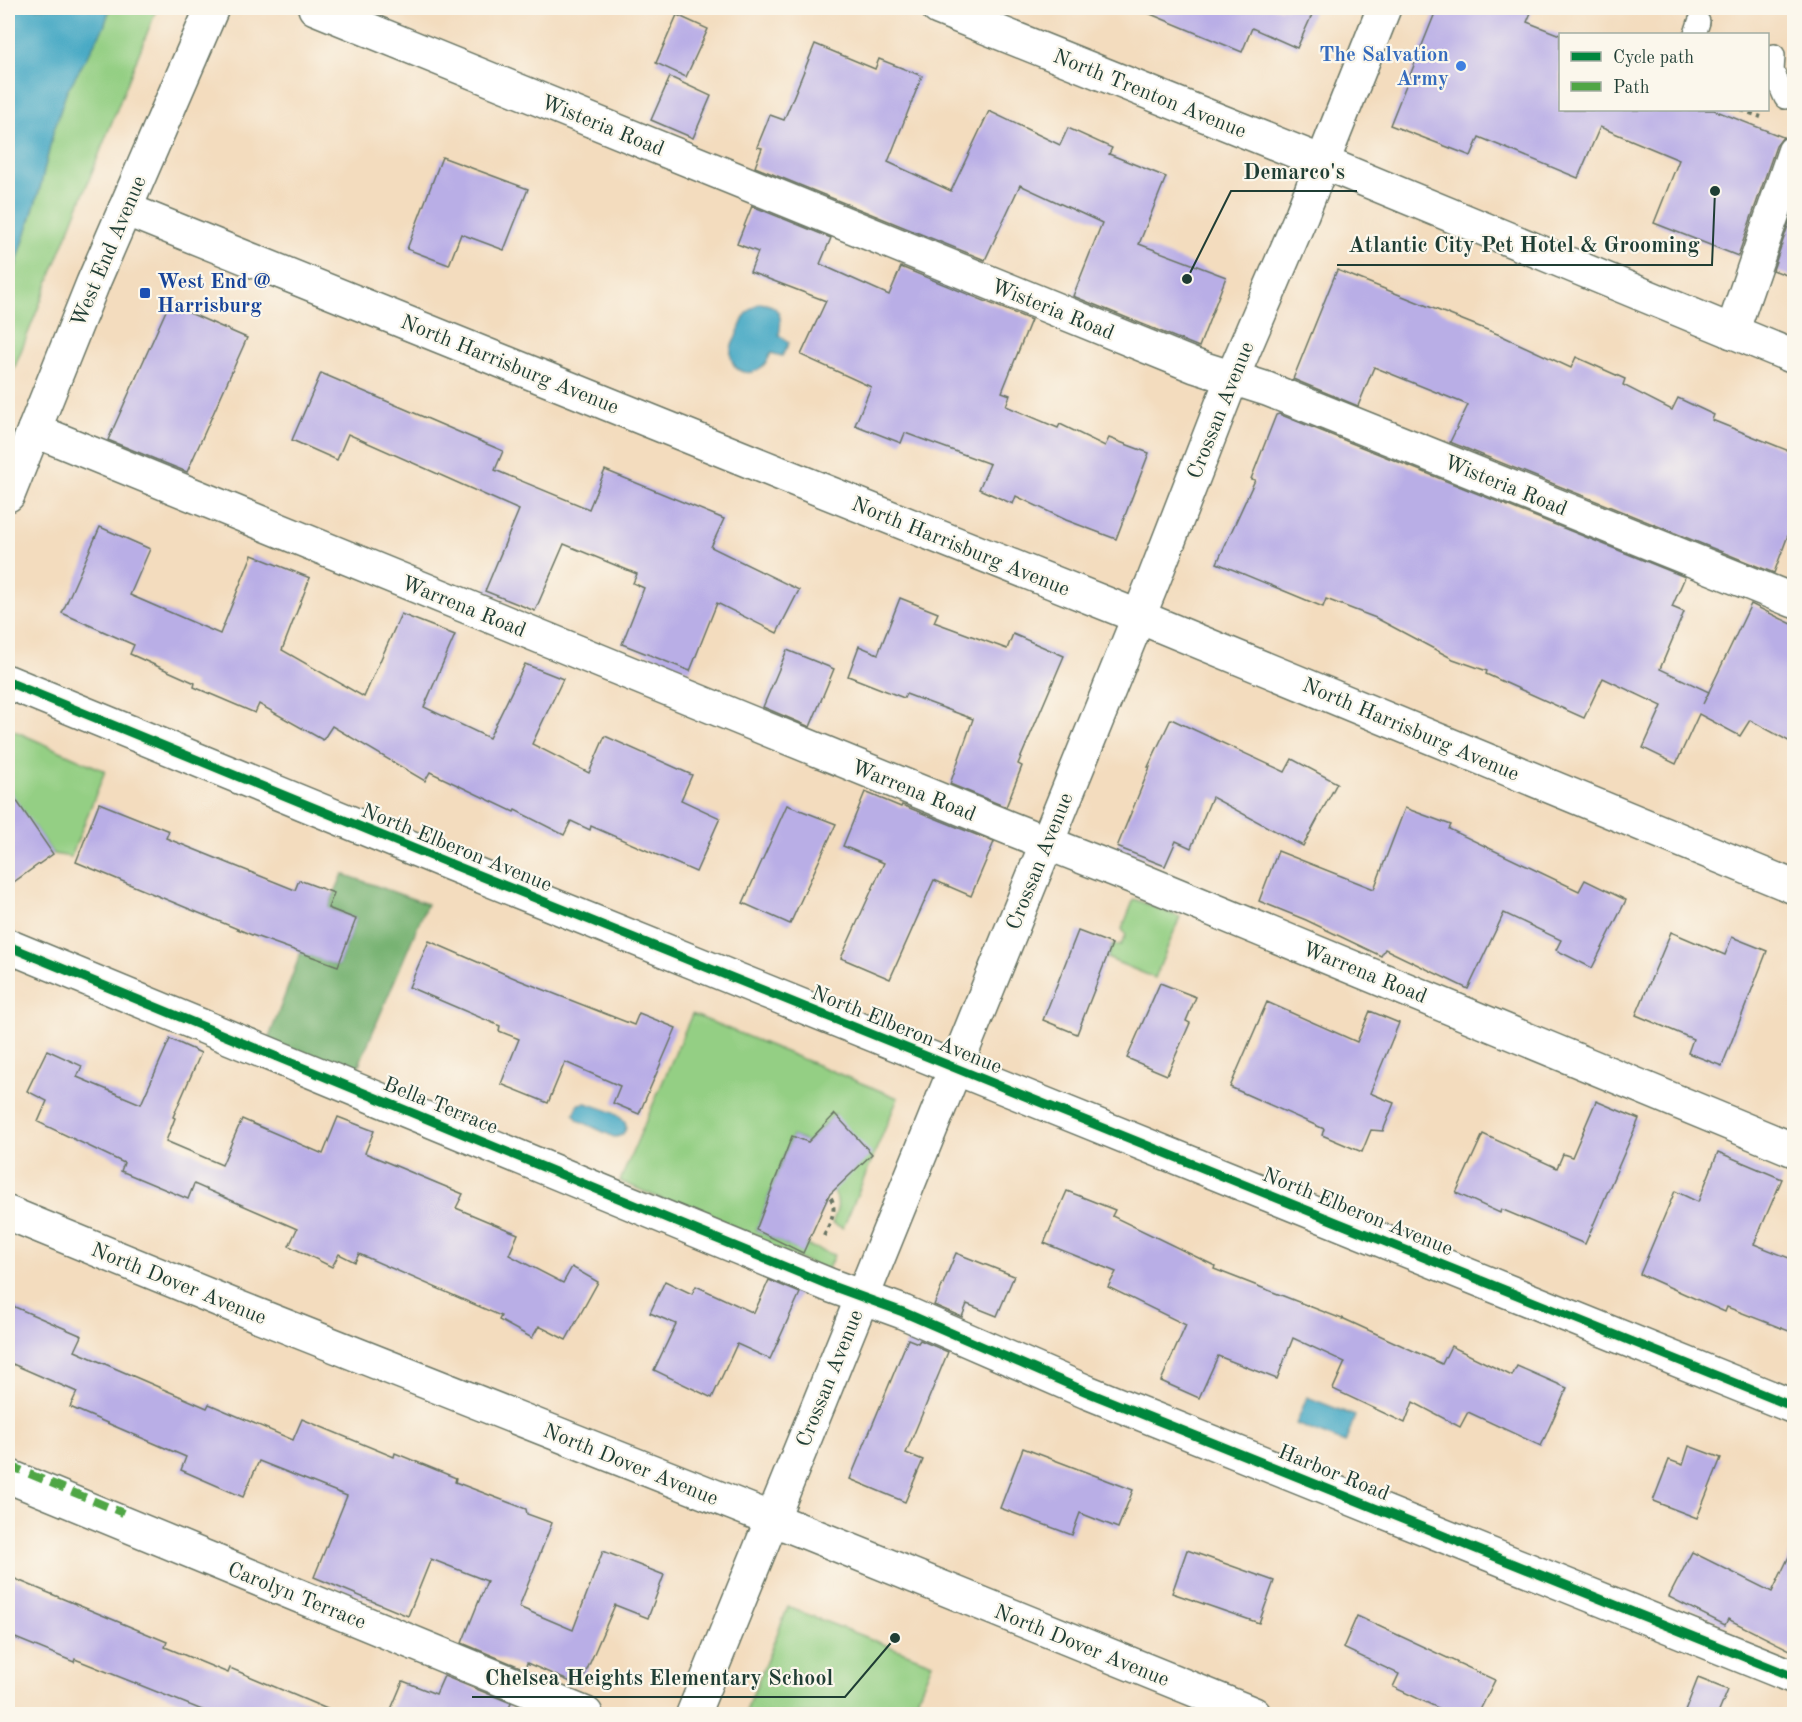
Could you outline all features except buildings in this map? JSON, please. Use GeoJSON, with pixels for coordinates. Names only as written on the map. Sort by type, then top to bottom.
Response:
{"type":"FeatureCollection","features":[{"type":"Feature","properties":{"kind":"street","name":"West End Avenue"},"geometry":{"type":"LineString","coordinates":[[8,495],[125,209],[212,8]]}},
{"type":"Feature","properties":{"kind":"street","name":"Wisteria Road"},"geometry":{"type":"LineString","coordinates":[[315,8],[1195,366],[1267,389],[1794,601]]}},
{"type":"Feature","properties":{"kind":"street","name":"North Trenton Avenue"},"geometry":{"type":"LineString","coordinates":[[938,8],[1322,162],[1794,357]]}},
{"type":"Feature","properties":{"kind":"street","name":"Crossan Avenue"},"geometry":{"type":"LineString","coordinates":[[693,1714],[1137,616],[1154,579],[1232,378],[1384,8]]}},
{"type":"Feature","properties":{"kind":"street"},"geometry":{"type":"LineString","coordinates":[[1732,332],[1794,152]]}},
{"type":"Feature","properties":{"kind":"street","name":"North Harrisburg Avenue"},"geometry":{"type":"LineString","coordinates":[[125,209],[1137,616],[1794,887]]}},
{"type":"Feature","properties":{"kind":"street","name":"Warrena Road"},"geometry":{"type":"LineString","coordinates":[[34,430],[1046,842],[1794,1150]]}},
{"type":"Feature","properties":{"kind":"street","name":"North Elberon Avenue"},"geometry":{"type":"LineString","coordinates":[[8,682],[1794,1407]]}},
{"type":"Feature","properties":{"kind":"street","name":"Bella Terrace"},"geometry":{"type":"LineString","coordinates":[[8,946],[829,1285],[862,1296]]}},
{"type":"Feature","properties":{"kind":"street","name":"North Dover Avenue"},"geometry":{"type":"LineString","coordinates":[[8,1213],[243,1310],[1254,1714]]}},
{"type":"Feature","properties":{"kind":"street","name":"Harbor Road"},"geometry":{"type":"LineString","coordinates":[[862,1296],[1087,1392],[1794,1677]]}},
{"type":"Feature","properties":{"kind":"street","name":"Carolyn Terrace"},"geometry":{"type":"LineString","coordinates":[[8,1476],[586,1714]]}},
{"type":"Feature","properties":{"kind":"lane"},"geometry":{"type":"LineString","coordinates":[[1774,56],[1773,71],[1785,98]]}},
{"type":"Feature","properties":{"kind":"path"},"geometry":{"type":"LineString","coordinates":[[824,1236],[834,1208],[834,1201],[829,1195]]}},
{"type":"Feature","properties":{"kind":"green space"},"geometry":{"type":"Polygon","coordinates":[[[110,8],[157,8],[8,384],[8,291],[66,93],[104,27],[110,8]]]}},
{"type":"Feature","properties":{"kind":"green space"},"geometry":{"type":"Polygon","coordinates":[[[8,728],[105,771],[71,857],[53,854],[8,790],[8,728]]]}},
{"type":"Feature","properties":{"kind":"green space"},"geometry":{"type":"Polygon","coordinates":[[[343,874],[427,904],[355,1074],[267,1043],[301,952],[338,966],[356,919],[328,908],[343,874]]]}},
{"type":"Feature","properties":{"kind":"green space"},"geometry":{"type":"Polygon","coordinates":[[[1134,899],[1180,917],[1155,978],[1107,958],[1113,944],[1120,946],[1126,935],[1122,929],[1134,899]]]}},
{"type":"Feature","properties":{"kind":"green space"},"geometry":{"type":"Polygon","coordinates":[[[692,1014],[898,1098],[843,1228],[832,1223],[838,1203],[833,1191],[835,1114],[808,1142],[792,1136],[756,1230],[802,1252],[806,1245],[834,1255],[827,1271],[620,1181],[692,1014]]]}},
{"type":"Feature","properties":{"kind":"green space"},"geometry":{"type":"Polygon","coordinates":[[[788,1607],[932,1663],[911,1714],[745,1714],[788,1607]]]}},
{"type":"Feature","properties":{"kind":"water"},"geometry":{"type":"Polygon","coordinates":[[[8,8],[110,8],[104,27],[66,93],[8,291],[8,8]]]}},
{"type":"Feature","properties":{"kind":"water"},"geometry":{"type":"Polygon","coordinates":[[[759,303],[776,309],[781,323],[779,335],[789,343],[782,356],[771,353],[760,369],[746,372],[734,366],[731,349],[746,315],[759,303]]]}},
{"type":"Feature","properties":{"kind":"water"},"geometry":{"type":"Polygon","coordinates":[[[586,1103],[620,1117],[626,1126],[624,1132],[614,1137],[578,1120],[574,1114],[579,1104],[586,1103]]]}},
{"type":"Feature","properties":{"kind":"water"},"geometry":{"type":"Polygon","coordinates":[[[1307,1397],[1355,1416],[1345,1443],[1296,1424],[1307,1397]]]}},
{"type":"Feature","properties":{"kind":"marked path"},"geometry":{"type":"LineString","coordinates":[[8,1465],[123,1513]]}},
{"type":"Feature","properties":{"kind":"cycle path"},"geometry":{"type":"LineString","coordinates":[[8,682],[451,864],[1794,1407]]}},
{"type":"Feature","properties":{"kind":"cycle path"},"geometry":{"type":"LineString","coordinates":[[8,946],[829,1285],[903,1312],[1087,1392],[1794,1677]]}},
{"type":"Feature","properties":{"kind":"place","name":"The Salvation Army"},"geometry":{"type":"Point","coordinates":[1461,66]}},
{"type":"Feature","properties":{"kind":"place","name":"Atlantic City Pet Hotel & Grooming"},"geometry":{"type":"Point","coordinates":[1715,191]}},
{"type":"Feature","properties":{"kind":"place","name":"Demarco's"},"geometry":{"type":"Point","coordinates":[1187,279]}},
{"type":"Feature","properties":{"kind":"place","name":"West End @ Harrisburg"},"geometry":{"type":"Point","coordinates":[145,293]}},
{"type":"Feature","properties":{"kind":"place","name":"Chelsea Heights Elementary School"},"geometry":{"type":"Point","coordinates":[895,1638]}}]}
